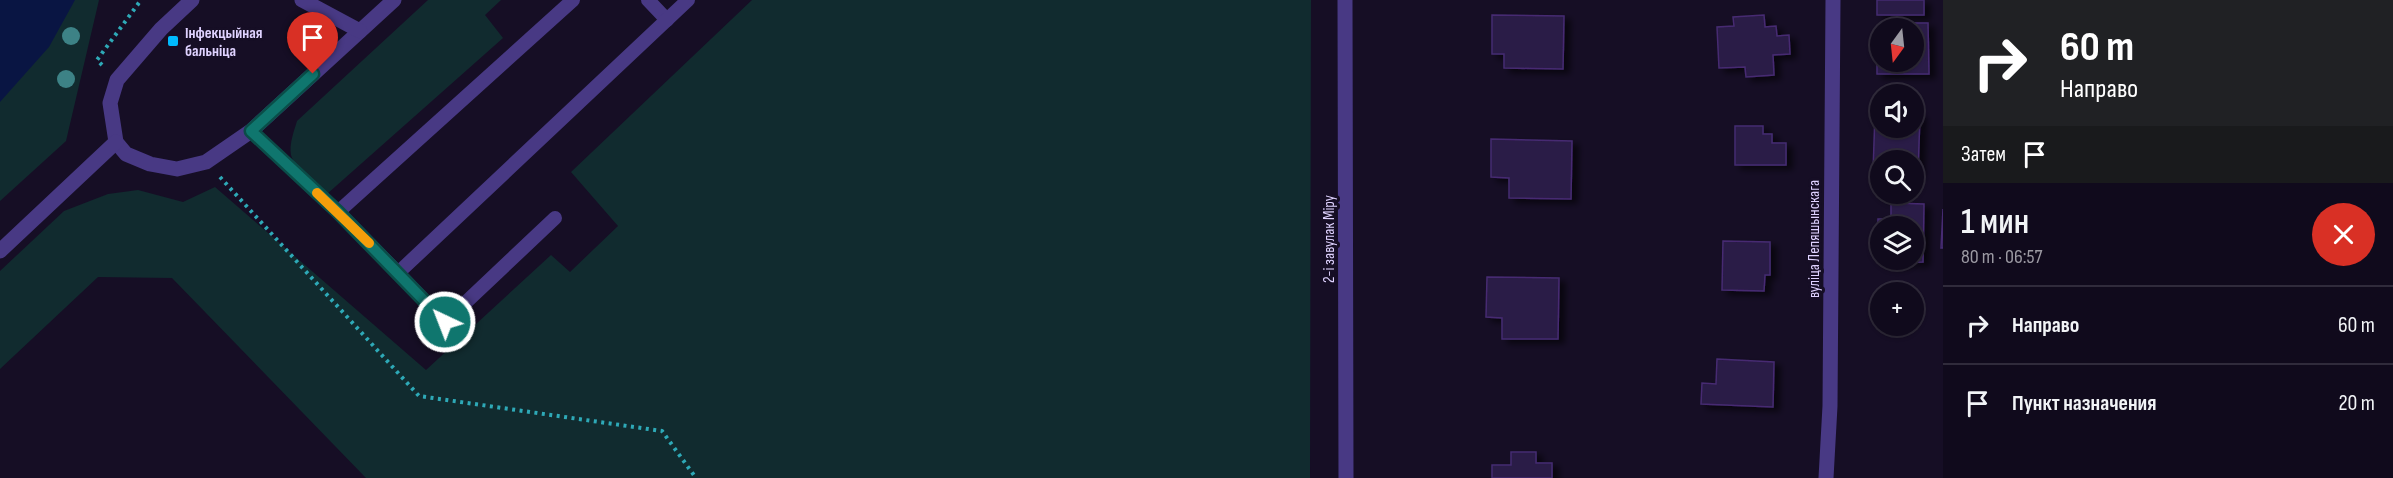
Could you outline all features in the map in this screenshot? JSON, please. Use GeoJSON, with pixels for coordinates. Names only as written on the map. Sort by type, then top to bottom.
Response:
{"type":"FeatureCollection","features":[{"type":"Feature","properties":{"kind":"street"},"geometry":{"type":"LineString","coordinates":[[192,0],[161,29],[117,80],[110,103],[116,142],[126,154],[150,164],[177,169],[206,162],[251,131],[394,0]]}},
{"type":"Feature","properties":{"kind":"street"},"geometry":{"type":"LineString","coordinates":[[302,0],[360,31]]}},
{"type":"Feature","properties":{"kind":"street","name":"2-і завулак Міру"},"geometry":{"type":"LineString","coordinates":[[1345,0],[1346,478]]}},
{"type":"Feature","properties":{"kind":"street","name":"вуліца Лепяшынскага"},"geometry":{"type":"LineString","coordinates":[[1826,478],[1830,405],[1833,0]]}},
{"type":"Feature","properties":{"kind":"street"},"geometry":{"type":"LineString","coordinates":[[0,251],[116,142]]}},
{"type":"Feature","properties":{"kind":"lane"},"geometry":{"type":"LineString","coordinates":[[338,212],[573,0]]}},
{"type":"Feature","properties":{"kind":"lane"},"geometry":{"type":"LineString","coordinates":[[648,0],[667,20]]}},
{"type":"Feature","properties":{"kind":"lane"},"geometry":{"type":"LineString","coordinates":[[398,273],[688,0]]}},
{"type":"Feature","properties":{"kind":"lane"},"geometry":{"type":"LineString","coordinates":[[251,131],[338,212],[445,322],[555,218]]}},
{"type":"Feature","properties":{"kind":"path"},"geometry":{"type":"LineString","coordinates":[[117,80],[97,60],[141,0]]}},
{"type":"Feature","properties":{"kind":"path"},"geometry":{"type":"LineString","coordinates":[[206,162],[419,396],[662,431],[696,478]]}},
{"type":"Feature","properties":{"kind":"green space"},"geometry":{"type":"Polygon","coordinates":[[[0,0],[99,0],[66,141],[0,201],[0,0]]]}},
{"type":"Feature","properties":{"kind":"green space"},"geometry":{"type":"Polygon","coordinates":[[[428,0],[501,0],[485,15],[503,38],[327,194],[293,160],[291,142],[297,121],[428,0]]]}},
{"type":"Feature","properties":{"kind":"green space"},"geometry":{"type":"Polygon","coordinates":[[[752,0],[1311,0],[1310,478],[366,478],[172,278],[98,277],[0,369],[0,271],[64,211],[108,194],[138,190],[183,202],[215,187],[426,370],[551,255],[570,272],[618,226],[571,172],[752,0]]]}},
{"type":"Feature","properties":{"kind":"shaded area"},"geometry":{"type":"Polygon","coordinates":[[[0,0],[75,0],[49,47],[0,102],[0,0]]]}},
{"type":"Feature","properties":{"kind":"building"},"geometry":{"type":"Polygon","coordinates":[[[1877,0],[1924,0],[1924,15],[1877,15],[1877,0]]]}},
{"type":"Feature","properties":{"kind":"building"},"geometry":{"type":"Polygon","coordinates":[[[1492,15],[1564,16],[1563,69],[1504,68],[1504,54],[1492,54],[1492,15]]]}},
{"type":"Feature","properties":{"kind":"building"},"geometry":{"type":"Polygon","coordinates":[[[1764,15],[1765,27],[1776,26],[1777,36],[1789,35],[1790,54],[1773,55],[1774,75],[1746,77],[1745,67],[1719,68],[1717,27],[1734,26],[1733,17],[1764,15]]]}},
{"type":"Feature","properties":{"kind":"building"},"geometry":{"type":"Polygon","coordinates":[[[1924,23],[1928,23],[1929,74],[1877,74],[1877,72],[1924,72],[1924,23]]]}},
{"type":"Feature","properties":{"kind":"building"},"geometry":{"type":"Polygon","coordinates":[[[1735,126],[1763,126],[1763,134],[1772,134],[1772,143],[1786,143],[1786,165],[1735,165],[1735,126]]]}},
{"type":"Feature","properties":{"kind":"building"},"geometry":{"type":"Polygon","coordinates":[[[1874,138],[1919,138],[1919,150],[1874,150],[1874,138]]]}},
{"type":"Feature","properties":{"kind":"building"},"geometry":{"type":"Polygon","coordinates":[[[1491,139],[1572,141],[1571,199],[1509,198],[1509,178],[1491,177],[1491,139]]]}},
{"type":"Feature","properties":{"kind":"building"},"geometry":{"type":"Polygon","coordinates":[[[1891,204],[1924,204],[1924,216],[1891,216],[1891,204]]]}},
{"type":"Feature","properties":{"kind":"building"},"geometry":{"type":"Polygon","coordinates":[[[1943,209],[1943,248],[1941,248],[1943,209]]]}},
{"type":"Feature","properties":{"kind":"building"},"geometry":{"type":"Polygon","coordinates":[[[1723,241],[1770,242],[1770,275],[1765,275],[1764,291],[1722,290],[1723,241]]]}},
{"type":"Feature","properties":{"kind":"building"},"geometry":{"type":"Polygon","coordinates":[[[1487,277],[1559,278],[1558,339],[1502,339],[1502,318],[1486,317],[1487,277]]]}},
{"type":"Feature","properties":{"kind":"building"},"geometry":{"type":"Polygon","coordinates":[[[1717,359],[1774,362],[1773,407],[1701,404],[1702,383],[1716,384],[1717,359]]]}},
{"type":"Feature","properties":{"kind":"building"},"geometry":{"type":"Polygon","coordinates":[[[1511,452],[1536,452],[1536,463],[1552,463],[1552,478],[1492,478],[1492,465],[1511,465],[1511,452]]]}},
{"type":"Feature","properties":{"kind":"slow traffic"},"geometry":{"type":"LineString","coordinates":[[317,193],[369,243]]}},
{"type":"Feature","properties":{"kind":"place","name":"Інфекцыйная бальніца"},"geometry":{"type":"Point","coordinates":[173,41]}},
{"type":"Feature","properties":{"kind":"route"},"geometry":{"type":"LineString","coordinates":[[313,74],[251,131],[338,212],[445,322]]}}]}
